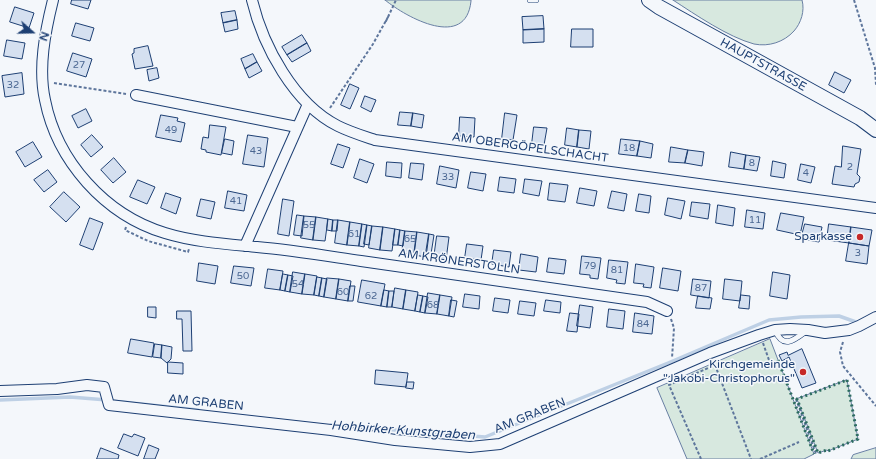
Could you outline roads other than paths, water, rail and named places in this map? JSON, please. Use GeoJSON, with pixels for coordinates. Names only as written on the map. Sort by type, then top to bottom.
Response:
{"type":"FeatureCollection","features":[{"type":"Feature","properties":{"kind":"street","name":"AM KRÖNERSTOLLN"},"geometry":{"type":"LineString","coordinates":[[53,0],[42,63],[44,100],[53,129],[73,166],[93,189],[110,205],[130,218],[163,233],[192,239],[295,252],[648,302],[667,311]]}},
{"type":"Feature","properties":{"kind":"street","name":"AM OBERGÖPELSCHACHT"},"geometry":{"type":"LineString","coordinates":[[252,0],[271,54],[294,88],[308,104],[324,118],[337,126],[375,140],[876,208]]}},
{"type":"Feature","properties":{"kind":"street","name":"HAUPTSTRASSE"},"geometry":{"type":"LineString","coordinates":[[649,0],[659,7],[860,118],[876,130]]}},
{"type":"Feature","properties":{"kind":"street"},"geometry":{"type":"LineString","coordinates":[[136,95],[297,127]]}},
{"type":"Feature","properties":{"kind":"street"},"geometry":{"type":"LineString","coordinates":[[245,246],[308,104]]}},
{"type":"Feature","properties":{"kind":"street","name":"AM GRABEN"},"geometry":{"type":"LineString","coordinates":[[0,391],[57,389],[87,385],[104,387],[109,405],[331,430],[394,440],[470,447],[500,444],[710,353],[759,335],[775,330],[790,329],[825,333],[849,330],[876,317]]}},
{"type":"Feature","properties":{"kind":"lane"},"geometry":{"type":"LineString","coordinates":[[530,0],[536,0]]}},
{"type":"Feature","properties":{"kind":"waterway","name":"Hohbirker Kunstgraben"},"geometry":{"type":"LineString","coordinates":[[331,425],[485,437],[668,363],[769,320],[839,316],[856,322]]}},
{"type":"Feature","properties":{"kind":"waterway","name":"Hohbirker Kunstgraben"},"geometry":{"type":"LineString","coordinates":[[0,400],[70,397],[107,400]]}},
{"type":"Feature","properties":{"kind":"waterway","name":"Hohbirker Kunstgraben"},"geometry":{"type":"LineString","coordinates":[[113,401],[198,410]]}},
{"type":"Feature","properties":{"kind":"place","name":"Sparkasse"},"geometry":{"type":"Point","coordinates":[860,237]}},
{"type":"Feature","properties":{"kind":"place","name":"Kirchgemeinde \"Jakobi-Christophorus\""},"geometry":{"type":"Point","coordinates":[803,372]}}]}
